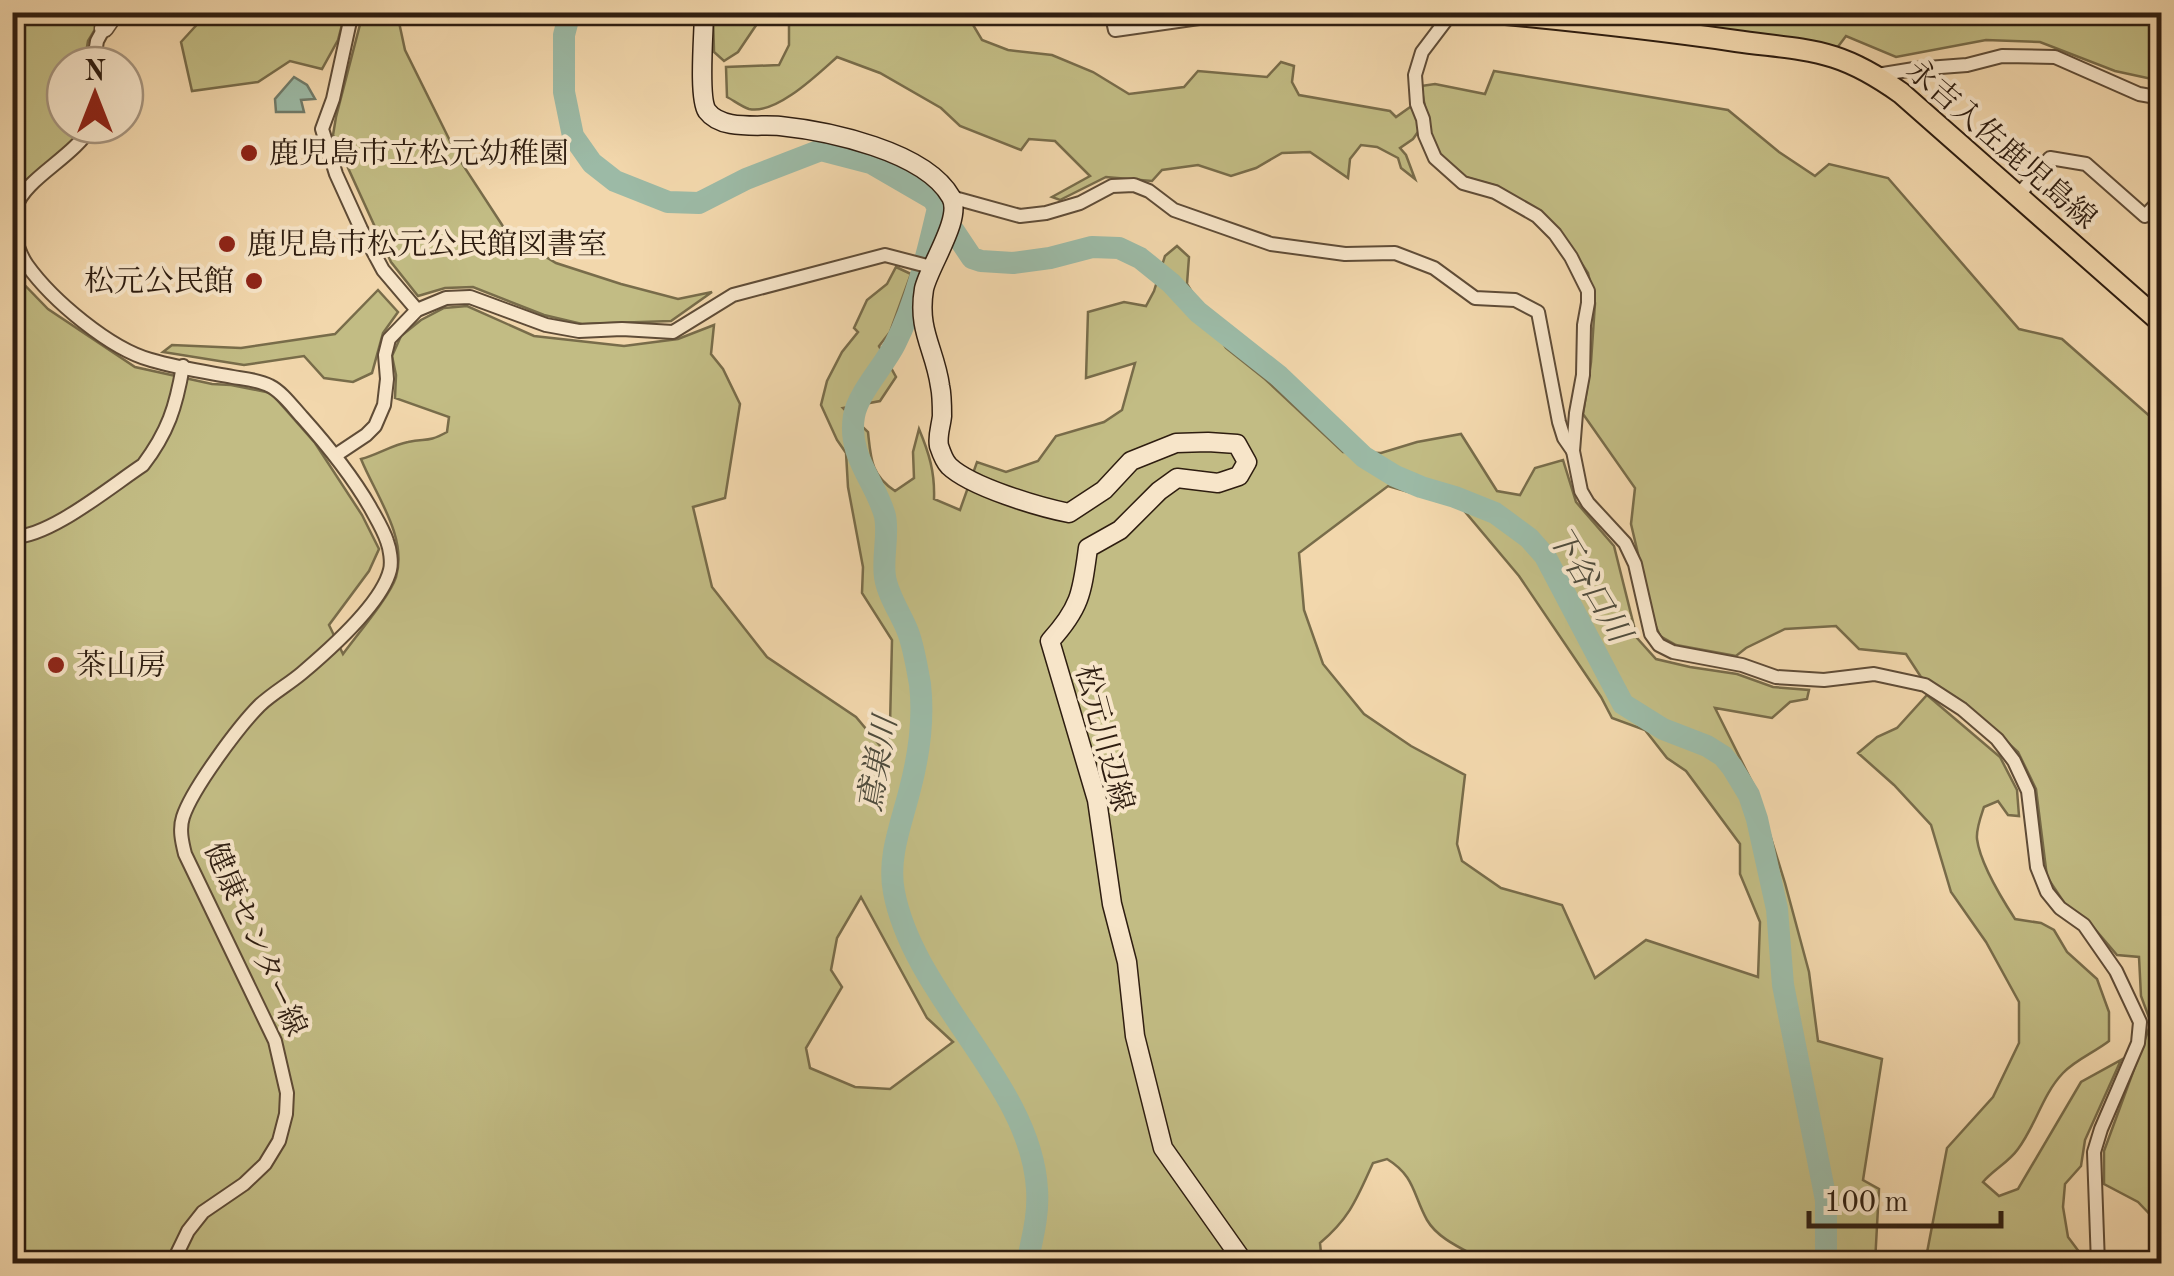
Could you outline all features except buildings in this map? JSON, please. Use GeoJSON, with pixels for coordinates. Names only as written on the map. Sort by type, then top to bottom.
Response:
{"type":"FeatureCollection","features":[{"type":"Feature","properties":{"kind":"main road"},"geometry":{"type":"LineString","coordinates":[[704,12],[704,101],[712,115],[732,124],[829,134],[906,158],[926,170],[953,202]]}},
{"type":"Feature","properties":{"kind":"main road","name":"永吉入佐鹿児島線"},"geometry":{"type":"LineString","coordinates":[[1485,12],[1808,51],[1833,56],[1877,75],[2162,323]]}},
{"type":"Feature","properties":{"kind":"main road","name":"松元川辺線"},"geometry":{"type":"LineString","coordinates":[[953,202],[946,236],[924,289],[922,320],[940,383],[942,415],[938,442],[948,465],[998,492],[1069,513],[1104,490],[1132,462],[1176,444],[1236,444],[1247,462],[1239,476],[1218,483],[1178,478],[1159,490],[1120,530],[1088,548],[1083,587],[1071,618],[1050,641],[1098,800],[1112,904],[1127,962],[1135,1036],[1163,1148],[1245,1264]]}},
{"type":"Feature","properties":{"kind":"street"},"geometry":{"type":"LineString","coordinates":[[352,12],[322,130],[336,174],[361,229],[383,270],[417,310]]}},
{"type":"Feature","properties":{"kind":"street"},"geometry":{"type":"LineString","coordinates":[[1111,12],[1115,30],[1241,12]]}},
{"type":"Feature","properties":{"kind":"street"},"geometry":{"type":"LineString","coordinates":[[1448,12],[1422,52],[1414,74],[1425,135],[1436,158],[1463,183],[1494,192],[1537,216],[1571,257],[1588,290],[1573,451],[1581,490],[1588,503],[1625,543],[1635,564],[1651,634],[1660,645],[1674,652],[1742,665],[1776,678],[1824,680],[1874,674],[1925,684],[1962,709],[2014,761],[2028,791],[2037,867],[2047,892],[2084,926],[2106,956],[2140,1022],[2138,1043],[2094,1152],[2098,1264]]}},
{"type":"Feature","properties":{"kind":"street"},"geometry":{"type":"LineString","coordinates":[[96,45],[109,20]]}},
{"type":"Feature","properties":{"kind":"street"},"geometry":{"type":"LineString","coordinates":[[1877,75],[1967,65],[2002,56],[2056,57],[2139,94],[2162,98]]}},
{"type":"Feature","properties":{"kind":"street","name":"健康センター線"},"geometry":{"type":"LineString","coordinates":[[77,145],[20,197],[15,212],[18,246],[26,264],[62,303],[95,331],[124,348],[150,360],[272,386],[359,486],[388,543],[390,570],[361,616],[242,725],[184,815],[184,854],[275,1042],[287,1093],[279,1140],[266,1164],[203,1212],[188,1231],[172,1264]]}},
{"type":"Feature","properties":{"kind":"street"},"geometry":{"type":"LineString","coordinates":[[2017,196],[2050,158],[2086,164],[2145,216],[2162,198]]}},
{"type":"Feature","properties":{"kind":"street"},"geometry":{"type":"LineString","coordinates":[[953,202],[1020,216],[1080,202],[1112,186],[1134,185],[1174,210],[1270,244],[1346,254],[1395,253],[1434,268],[1475,298],[1514,300],[1527,305],[1538,312],[1559,422],[1573,451]]}},
{"type":"Feature","properties":{"kind":"street"},"geometry":{"type":"LineString","coordinates":[[336,455],[375,426],[384,405],[389,339],[417,310],[446,298],[470,296],[546,325],[579,331],[673,332],[733,295],[885,255],[930,267]]}},
{"type":"Feature","properties":{"kind":"street"},"geometry":{"type":"LineString","coordinates":[[12,537],[46,530],[143,465],[172,418],[182,366]]}},
{"type":"Feature","properties":{"kind":"shaded area"},"geometry":{"type":"Polygon","coordinates":[[[795,12],[966,13],[982,40],[1008,50],[1052,55],[1093,72],[1129,94],[1184,87],[1198,71],[1267,77],[1281,62],[1294,66],[1292,82],[1299,95],[1390,111],[1396,117],[1413,105],[1420,129],[1400,148],[1415,179],[1401,168],[1398,158],[1377,147],[1361,145],[1350,159],[1348,178],[1310,152],[1282,153],[1231,176],[1198,165],[1162,170],[1152,181],[1106,177],[1060,200],[1052,197],[1090,176],[1055,141],[1029,139],[1021,150],[960,126],[941,108],[880,73],[837,57],[796,92],[771,106],[749,109],[727,97],[726,67],[779,65],[789,45],[789,26],[795,12]]]}},
{"type":"Feature","properties":{"kind":"shaded area"},"geometry":{"type":"Polygon","coordinates":[[[1664,12],[2161,13],[2161,81],[2115,71],[2040,42],[1986,40],[1896,57],[1846,36],[1837,48],[1662,24],[1664,12]]]}},
{"type":"Feature","properties":{"kind":"shaded area"},"geometry":{"type":"Polygon","coordinates":[[[13,13],[105,13],[87,45],[45,45],[45,145],[68,145],[13,191],[13,13]]]}},
{"type":"Feature","properties":{"kind":"shaded area"},"geometry":{"type":"Polygon","coordinates":[[[215,13],[345,13],[338,40],[322,69],[290,61],[258,82],[192,91],[181,42],[203,18],[215,13]]]}},
{"type":"Feature","properties":{"kind":"shaded area"},"geometry":{"type":"Polygon","coordinates":[[[363,13],[397,13],[405,50],[459,159],[508,234],[556,263],[621,284],[678,299],[712,292],[671,321],[582,324],[544,315],[473,287],[445,288],[418,296],[391,262],[333,135],[363,13]]]}},
{"type":"Feature","properties":{"kind":"shaded area"},"geometry":{"type":"Polygon","coordinates":[[[713,13],[763,15],[738,52],[724,61],[714,52],[713,13]]]}},
{"type":"Feature","properties":{"kind":"shaded area"},"geometry":{"type":"Polygon","coordinates":[[[1494,71],[1728,110],[1815,176],[1829,164],[1888,178],[2019,329],[2062,339],[2161,426],[2161,1226],[2138,1202],[2104,1184],[2104,1151],[2151,1023],[2141,996],[2139,957],[2117,955],[2087,920],[2065,904],[2047,877],[2036,789],[2018,752],[1964,703],[1921,677],[1906,654],[1859,649],[1836,626],[1785,629],[1736,656],[1676,645],[1660,636],[1631,524],[1635,488],[1583,414],[1595,303],[1588,273],[1558,228],[1497,186],[1465,177],[1439,154],[1430,133],[1421,86],[1435,84],[1485,94],[1494,71]]]}},
{"type":"Feature","properties":{"kind":"shaded area"},"geometry":{"type":"Polygon","coordinates":[[[294,77],[307,85],[315,99],[301,100],[304,112],[276,112],[275,99],[294,77]]]}},
{"type":"Feature","properties":{"kind":"shaded area"},"geometry":{"type":"Polygon","coordinates":[[[1177,246],[1189,257],[1187,284],[1226,348],[1343,452],[1381,453],[1461,434],[1497,491],[1520,495],[1535,468],[1563,460],[1576,502],[1614,546],[1637,638],[1656,659],[1737,674],[1773,687],[1809,690],[1807,699],[1790,702],[1772,718],[1715,708],[1756,790],[1785,883],[1809,972],[1818,1041],[1882,1059],[1863,1180],[1879,1189],[1875,1263],[1484,1263],[1432,1227],[1408,1179],[1387,1159],[1373,1163],[1346,1216],[1320,1243],[1322,1263],[13,1263],[12,272],[48,309],[135,367],[271,393],[315,443],[362,515],[379,549],[369,571],[329,625],[343,654],[387,595],[399,562],[394,531],[361,459],[447,432],[449,417],[395,398],[392,356],[401,336],[444,308],[467,306],[534,336],[624,346],[678,339],[714,325],[711,354],[740,404],[725,498],[693,507],[712,587],[767,657],[856,717],[887,754],[892,640],[862,593],[863,567],[848,487],[846,453],[821,405],[827,381],[858,332],[854,328],[867,300],[887,284],[896,267],[911,274],[890,332],[879,346],[896,377],[880,401],[843,408],[868,432],[874,466],[881,479],[895,491],[914,478],[913,452],[919,429],[931,463],[934,499],[960,510],[977,462],[1006,472],[1038,461],[1056,436],[1104,422],[1122,410],[1135,363],[1086,378],[1088,312],[1124,302],[1146,306],[1165,256],[1177,246]],[[1388,486],[1299,553],[1304,610],[1323,664],[1364,714],[1411,746],[1465,775],[1457,844],[1462,861],[1501,888],[1562,905],[1595,978],[1646,940],[1758,977],[1760,922],[1740,874],[1740,844],[1686,771],[1667,758],[1645,730],[1612,718],[1519,576],[1461,507],[1388,486]],[[861,897],[837,938],[831,970],[842,987],[806,1048],[810,1068],[855,1087],[890,1089],[953,1042],[927,1018],[861,897]]]}},
{"type":"Feature","properties":{"kind":"shaded area"},"geometry":{"type":"Polygon","coordinates":[[[378,290],[398,312],[383,333],[372,373],[353,382],[324,378],[304,356],[244,365],[163,352],[172,345],[241,348],[335,334],[378,290]]]}},
{"type":"Feature","properties":{"kind":"shaded area"},"geometry":{"type":"Polygon","coordinates":[[[1927,695],[2000,757],[2017,790],[2019,816],[2008,815],[1998,801],[1984,807],[1978,827],[1979,848],[1998,891],[2015,919],[2041,923],[2054,930],[2067,952],[2097,979],[2109,1012],[2109,1041],[2063,1073],[2018,1149],[1983,1182],[1999,1196],[2018,1189],[2081,1082],[2121,1060],[2085,1140],[2081,1166],[2065,1184],[2063,1207],[2068,1237],[2083,1257],[2082,1263],[1925,1263],[1947,1148],[1993,1097],[2019,1043],[2019,1002],[1986,942],[1951,892],[1931,825],[1858,753],[1877,737],[1897,728],[1927,695]]]}},
{"type":"Feature","properties":{"kind":"waterway","name":"鳶巣川"},"geometry":{"type":"LineString","coordinates":[[570,12],[564,35],[564,92],[573,136],[592,163],[615,181],[668,202],[699,203],[746,179],[821,150],[871,163],[933,199],[938,208],[909,312],[861,398],[853,430],[858,456],[885,516],[885,577],[910,638],[920,684],[920,737],[894,853],[894,892],[906,931],[924,968],[994,1076],[1030,1150],[1037,1199],[1027,1264]]}},
{"type":"Feature","properties":{"kind":"waterway","name":"下谷口川"},"geometry":{"type":"LineString","coordinates":[[954,231],[972,258],[981,261],[1013,263],[1092,247],[1119,248],[1140,258],[1198,312],[1279,376],[1364,457],[1395,476],[1495,513],[1529,538],[1545,556],[1623,704],[1663,729],[1723,756],[1749,795],[1777,909],[1783,985],[1826,1200],[1826,1264]]}},
{"type":"Feature","properties":{"kind":"place","name":"鹿児島市立松元幼稚園"},"geometry":{"type":"Point","coordinates":[249,153]}},
{"type":"Feature","properties":{"kind":"place","name":"鹿児島市松元公民館図書室"},"geometry":{"type":"Point","coordinates":[227,244]}},
{"type":"Feature","properties":{"kind":"place","name":"松元公民館"},"geometry":{"type":"Point","coordinates":[254,281]}},
{"type":"Feature","properties":{"kind":"place","name":"茶山房"},"geometry":{"type":"Point","coordinates":[56,665]}}]}
